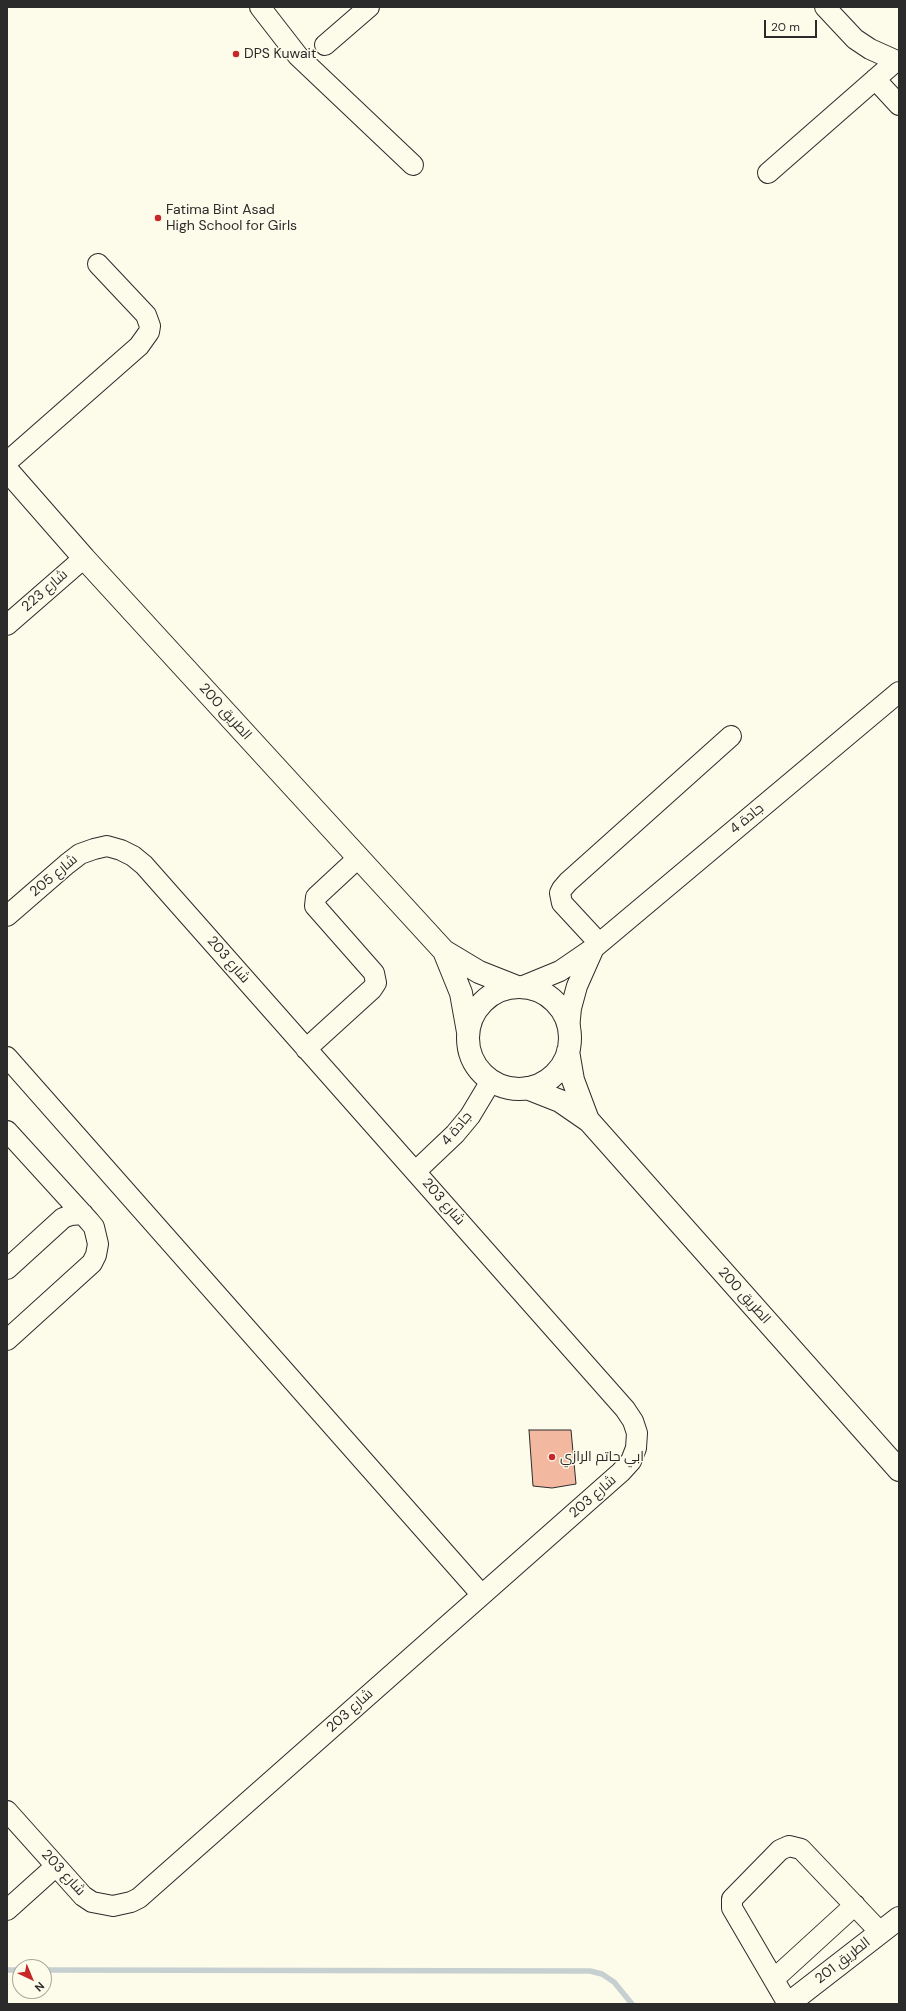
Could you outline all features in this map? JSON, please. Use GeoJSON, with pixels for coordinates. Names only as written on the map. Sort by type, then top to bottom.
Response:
{"type":"FeatureCollection","features":[{"type":"Feature","properties":{"kind":"main road","name":"الطريق 200"},"geometry":{"type":"LineString","coordinates":[[7,470],[84,558],[444,951],[479,972],[519,987]]}},
{"type":"Feature","properties":{"kind":"main road","name":"الطريق 200"},"geometry":{"type":"LineString","coordinates":[[444,951],[461,993],[468,1037]]}},
{"type":"Feature","properties":{"kind":"main road"},"geometry":{"type":"LineString","coordinates":[[519,987],[543,993],[553,999],[561,1008],[569,1040],[558,1071],[539,1085],[527,1088],[508,1088],[491,1081],[481,1072],[474,1062],[469,1050],[468,1037],[470,1023],[476,1010],[485,1000],[497,992],[519,987]]}},
{"type":"Feature","properties":{"kind":"main road","name":"الطريق 200"},"geometry":{"type":"LineString","coordinates":[[569,1040],[575,1087],[589,1122]]}},
{"type":"Feature","properties":{"kind":"main road","name":"الطريق 200"},"geometry":{"type":"LineString","coordinates":[[527,1088],[560,1101],[589,1122],[899,1470]]}},
{"type":"Feature","properties":{"kind":"main road","name":"الطريق 201"},"geometry":{"type":"LineString","coordinates":[[788,2004],[899,1918]]}},
{"type":"Feature","properties":{"kind":"street"},"geometry":{"type":"LineString","coordinates":[[260,7],[298,56],[413,165]]}},
{"type":"Feature","properties":{"kind":"street"},"geometry":{"type":"LineString","coordinates":[[325,45],[369,7]]}},
{"type":"Feature","properties":{"kind":"street"},"geometry":{"type":"LineString","coordinates":[[768,173],[898,61],[870,49],[855,39],[825,7]]}},
{"type":"Feature","properties":{"kind":"street"},"geometry":{"type":"LineString","coordinates":[[875,80],[899,105]]}},
{"type":"Feature","properties":{"kind":"street"},"geometry":{"type":"LineString","coordinates":[[7,462],[139,346],[149,332],[150,326],[146,315],[98,264]]}},
{"type":"Feature","properties":{"kind":"street","name":"شارع 223"},"geometry":{"type":"LineString","coordinates":[[7,625],[84,558]]}},
{"type":"Feature","properties":{"kind":"street","name":"جادة 4"},"geometry":{"type":"LineString","coordinates":[[519,987],[560,971],[597,945],[899,692]]}},
{"type":"Feature","properties":{"kind":"street"},"geometry":{"type":"LineString","coordinates":[[597,945],[562,903],[560,894],[562,889],[731,736]]}},
{"type":"Feature","properties":{"kind":"street","name":"شارع 205"},"geometry":{"type":"LineString","coordinates":[[7,916],[80,854],[107,846]]}},
{"type":"Feature","properties":{"kind":"street","name":"شارع 203"},"geometry":{"type":"LineString","coordinates":[[7,1811],[83,1896],[92,1902],[114,1906],[131,1902],[139,1898],[621,1472],[631,1461],[636,1448],[637,1433],[633,1421],[625,1409],[144,865],[133,856],[107,846]]}},
{"type":"Feature","properties":{"kind":"street"},"geometry":{"type":"LineString","coordinates":[[306,1049],[372,989],[376,983],[374,973],[315,906],[316,897],[358,858]]}},
{"type":"Feature","properties":{"kind":"street","name":"جادة 4"},"geometry":{"type":"LineString","coordinates":[[569,1040],[571,1008],[576,986],[584,966],[597,945]]}},
{"type":"Feature","properties":{"kind":"street"},"geometry":{"type":"LineString","coordinates":[[7,1057],[482,1594]]}},
{"type":"Feature","properties":{"kind":"street","name":"جادة 4"},"geometry":{"type":"LineString","coordinates":[[416,1172],[455,1134],[470,1116],[491,1081]]}},
{"type":"Feature","properties":{"kind":"street"},"geometry":{"type":"LineString","coordinates":[[7,1131],[83,1214],[94,1228],[98,1244],[96,1255],[92,1263],[7,1340]]}},
{"type":"Feature","properties":{"kind":"street"},"geometry":{"type":"LineString","coordinates":[[7,1269],[63,1218],[71,1215],[83,1214]]}},
{"type":"Feature","properties":{"kind":"street"},"geometry":{"type":"LineString","coordinates":[[788,2004],[732,1908],[732,1899],[780,1850],[789,1846],[801,1849],[880,1932]]}},
{"type":"Feature","properties":{"kind":"street"},"geometry":{"type":"LineString","coordinates":[[7,1910],[56,1866]]}},
{"type":"Feature","properties":{"kind":"street"},"geometry":{"type":"LineString","coordinates":[[774,1979],[855,1905]]}},
{"type":"Feature","properties":{"kind":"building","name":"ابي حاتم الرازي"},"geometry":{"type":"Polygon","coordinates":[[[529,1430],[571,1430],[576,1484],[552,1488],[533,1486],[529,1430]]]}},
{"type":"Feature","properties":{"kind":"waterway"},"geometry":{"type":"LineString","coordinates":[[7,1970],[12,1970]]}},
{"type":"Feature","properties":{"kind":"waterway"},"geometry":{"type":"LineString","coordinates":[[52,1970],[590,1971],[602,1974],[614,1982],[632,2004]]}},
{"type":"Feature","properties":{"kind":"place","name":"DPS Kuwait"},"geometry":{"type":"Point","coordinates":[236,54]}},
{"type":"Feature","properties":{"kind":"place","name":"Fatima Bint Asad High School for Girls"},"geometry":{"type":"Point","coordinates":[158,218]}},
{"type":"Feature","properties":{"kind":"place","name":"ابي حاتم الرازي"},"geometry":{"type":"Point","coordinates":[552,1457]}}]}
